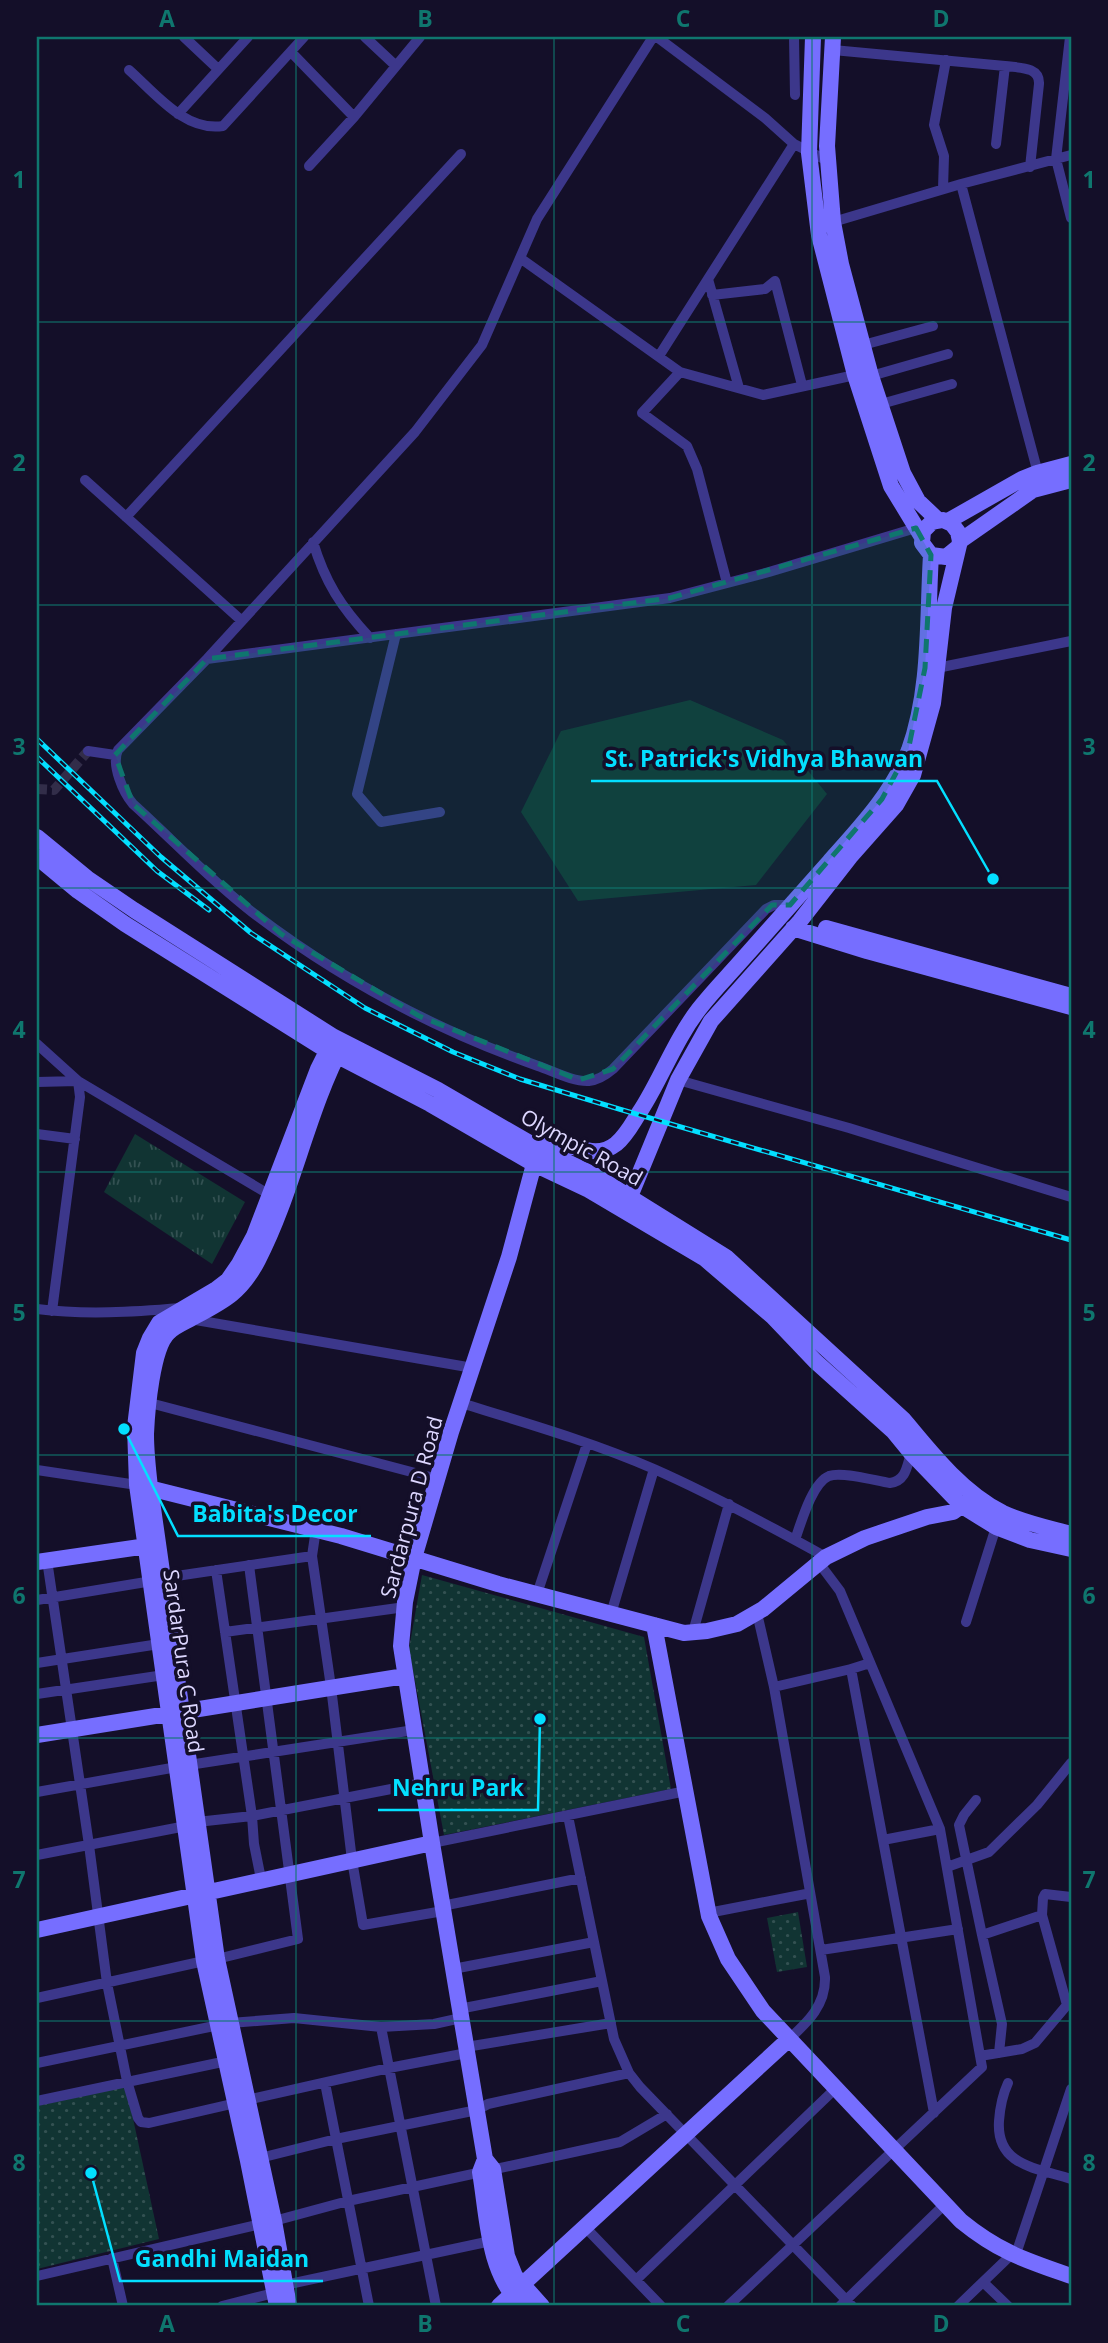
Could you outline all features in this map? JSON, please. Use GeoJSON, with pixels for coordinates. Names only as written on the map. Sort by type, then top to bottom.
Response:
{"type":"FeatureCollection","features":[{"type":"Feature","properties":{"kind":"street"},"geometry":{"type":"LineString","coordinates":[[184,37],[218,69]]}},
{"type":"Feature","properties":{"kind":"street"},"geometry":{"type":"LineString","coordinates":[[178,114],[248,37]]}},
{"type":"Feature","properties":{"kind":"street"},"geometry":{"type":"LineString","coordinates":[[129,70],[178,114],[195,124],[223,126],[304,37]]}},
{"type":"Feature","properties":{"kind":"street"},"geometry":{"type":"LineString","coordinates":[[365,37],[396,66]]}},
{"type":"Feature","properties":{"kind":"street"},"geometry":{"type":"LineString","coordinates":[[309,166],[354,117],[420,37]]}},
{"type":"Feature","properties":{"kind":"street"},"geometry":{"type":"LineString","coordinates":[[801,902],[774,905],[766,909],[613,1069],[596,1079],[579,1080],[513,1057],[419,1016],[333,967],[281,933],[225,890],[133,804],[115,761],[123,744],[243,621],[415,432],[482,345],[537,219],[655,37],[765,118],[794,144],[828,161]]}},
{"type":"Feature","properties":{"kind":"street"},"geometry":{"type":"LineString","coordinates":[[794,37],[795,95]]}},
{"type":"Feature","properties":{"kind":"street"},"geometry":{"type":"LineString","coordinates":[[813,37],[809,153],[819,235],[863,375],[891,486],[919,533],[924,548],[931,555],[946,557],[1022,497],[1039,480],[1071,480]]}},
{"type":"Feature","properties":{"kind":"street"},"geometry":{"type":"LineString","coordinates":[[1070,37],[1067,92],[1056,159],[1071,218]]}},
{"type":"Feature","properties":{"kind":"street"},"geometry":{"type":"LineString","coordinates":[[537,1156],[554,1143],[588,1152],[600,1151],[608,1149],[624,1136],[651,1096],[673,1048],[699,1009],[801,902],[850,857],[896,805],[913,775],[922,745],[933,703],[944,608],[958,545],[958,531],[918,501],[903,473],[881,404],[863,375],[863,345],[832,222],[827,146],[833,43],[1004,66],[1037,73],[1039,77],[1030,167]]}},
{"type":"Feature","properties":{"kind":"street"},"geometry":{"type":"LineString","coordinates":[[291,52],[354,117]]}},
{"type":"Feature","properties":{"kind":"street"},"geometry":{"type":"LineString","coordinates":[[943,189],[943,148],[934,125],[946,60]]}},
{"type":"Feature","properties":{"kind":"street"},"geometry":{"type":"LineString","coordinates":[[996,144],[1004,66]]}},
{"type":"Feature","properties":{"kind":"street"},"geometry":{"type":"LineString","coordinates":[[659,356],[794,144]]}},
{"type":"Feature","properties":{"kind":"street"},"geometry":{"type":"LineString","coordinates":[[126,517],[461,154]]}},
{"type":"Feature","properties":{"kind":"street"},"geometry":{"type":"LineString","coordinates":[[832,222],[1071,155]]}},
{"type":"Feature","properties":{"kind":"street"},"geometry":{"type":"LineString","coordinates":[[961,184],[1039,480]]}},
{"type":"Feature","properties":{"kind":"street"},"geometry":{"type":"LineString","coordinates":[[520,258],[680,372],[764,394],[863,375],[948,354]]}},
{"type":"Feature","properties":{"kind":"street"},"geometry":{"type":"LineString","coordinates":[[708,279],[739,388]]}},
{"type":"Feature","properties":{"kind":"street"},"geometry":{"type":"LineString","coordinates":[[712,295],[765,289],[775,281],[802,385]]}},
{"type":"Feature","properties":{"kind":"street"},"geometry":{"type":"LineString","coordinates":[[863,345],[933,326]]}},
{"type":"Feature","properties":{"kind":"street"},"geometry":{"type":"LineString","coordinates":[[680,372],[642,413],[687,446],[697,469],[727,583]]}},
{"type":"Feature","properties":{"kind":"street"},"geometry":{"type":"LineString","coordinates":[[881,404],[952,384]]}},
{"type":"Feature","properties":{"kind":"street"},"geometry":{"type":"LineString","coordinates":[[207,659],[670,597],[919,533],[927,526],[1071,464]]}},
{"type":"Feature","properties":{"kind":"street"},"geometry":{"type":"LineString","coordinates":[[85,480],[243,621]]}},
{"type":"Feature","properties":{"kind":"street"},"geometry":{"type":"LineString","coordinates":[[313,542],[321,570],[347,613],[370,638]]}},
{"type":"Feature","properties":{"kind":"street"},"geometry":{"type":"LineString","coordinates":[[627,1203],[678,1080],[711,1021],[797,925],[801,902],[893,783],[908,751],[918,719],[925,668],[931,555]]}},
{"type":"Feature","properties":{"kind":"street"},"geometry":{"type":"LineString","coordinates":[[396,634],[357,794],[382,821],[440,812]]}},
{"type":"Feature","properties":{"kind":"street"},"geometry":{"type":"LineString","coordinates":[[937,668],[1071,641]]}},
{"type":"Feature","properties":{"kind":"street"},"geometry":{"type":"LineString","coordinates":[[88,751],[116,755]]}},
{"type":"Feature","properties":{"kind":"street","name":"Olympic Road"},"geometry":{"type":"LineString","coordinates":[[37,836],[87,878],[335,1046]]}},
{"type":"Feature","properties":{"kind":"street","name":"Olympic Road"},"geometry":{"type":"LineString","coordinates":[[37,857],[78,891],[125,924],[430,1104],[627,1203],[707,1252],[815,1361],[892,1431],[911,1453],[996,1527],[1030,1540],[1071,1549]]}},
{"type":"Feature","properties":{"kind":"street"},"geometry":{"type":"LineString","coordinates":[[797,925],[1071,996]]}},
{"type":"Feature","properties":{"kind":"street"},"geometry":{"type":"LineString","coordinates":[[797,925],[867,951],[1071,1007]]}},
{"type":"Feature","properties":{"kind":"street"},"geometry":{"type":"LineString","coordinates":[[37,1044],[78,1081],[270,1195]]}},
{"type":"Feature","properties":{"kind":"street","name":"SardarPura C Road"},"geometry":{"type":"LineString","coordinates":[[176,1712],[164,1675],[159,1644],[157,1579],[147,1546],[143,1486],[146,1432],[157,1356],[168,1332],[228,1280],[254,1236],[335,1046]]}},
{"type":"Feature","properties":{"kind":"street","name":"SardarPura C Road"},"geometry":{"type":"LineString","coordinates":[[268,2222],[210,1960],[135,1427],[144,1353],[154,1329],[159,1323],[223,1302],[239,1290],[257,1262],[279,1212],[335,1046]]}},
{"type":"Feature","properties":{"kind":"street"},"geometry":{"type":"LineString","coordinates":[[678,1080],[849,1128],[1071,1197]]}},
{"type":"Feature","properties":{"kind":"street"},"geometry":{"type":"LineString","coordinates":[[37,1082],[78,1081]]}},
{"type":"Feature","properties":{"kind":"street"},"geometry":{"type":"LineString","coordinates":[[52,1311],[80,1097],[78,1081]]}},
{"type":"Feature","properties":{"kind":"street"},"geometry":{"type":"LineString","coordinates":[[37,1134],[75,1139]]}},
{"type":"Feature","properties":{"kind":"street","name":"Sardarpura D Road"},"geometry":{"type":"LineString","coordinates":[[513,2298],[515,2276],[507,2256],[486,2167],[401,1646],[414,1558],[509,1257],[537,1156]]}},
{"type":"Feature","properties":{"kind":"street","name":"Olympic Road"},"geometry":{"type":"LineString","coordinates":[[707,1252],[726,1257],[904,1420],[968,1501],[1071,1534]]}},
{"type":"Feature","properties":{"kind":"street"},"geometry":{"type":"LineString","coordinates":[[37,1309],[187,1314],[473,1368]]}},
{"type":"Feature","properties":{"kind":"street"},"geometry":{"type":"LineString","coordinates":[[150,1403],[438,1479]]}},
{"type":"Feature","properties":{"kind":"street"},"geometry":{"type":"LineString","coordinates":[[461,1403],[654,1469],[729,1504],[795,1540],[823,1560],[839,1591],[940,1829],[982,2067],[728,2306]]}},
{"type":"Feature","properties":{"kind":"street"},"geometry":{"type":"LineString","coordinates":[[537,1594],[587,1444]]}},
{"type":"Feature","properties":{"kind":"street"},"geometry":{"type":"LineString","coordinates":[[795,1540],[815,1491],[826,1478],[839,1475],[897,1482],[906,1472],[911,1453]]}},
{"type":"Feature","properties":{"kind":"street"},"geometry":{"type":"LineString","coordinates":[[611,1614],[654,1469]]}},
{"type":"Feature","properties":{"kind":"street"},"geometry":{"type":"LineString","coordinates":[[37,1470],[143,1486],[316,1529],[537,1594],[684,1633],[737,1624],[757,1613],[823,1560],[865,1538],[953,1511],[968,1501]]}},
{"type":"Feature","properties":{"kind":"street"},"geometry":{"type":"LineString","coordinates":[[693,1632],[729,1504]]}},
{"type":"Feature","properties":{"kind":"street"},"geometry":{"type":"LineString","coordinates":[[966,1622],[996,1527]]}},
{"type":"Feature","properties":{"kind":"street"},"geometry":{"type":"LineString","coordinates":[[316,1529],[312,1556],[363,1925],[581,1878]]}},
{"type":"Feature","properties":{"kind":"street"},"geometry":{"type":"LineString","coordinates":[[147,1546],[42,1561],[52,1598],[73,1729],[107,1983],[127,2081],[138,2118],[145,2123],[467,2050],[611,2023]]}},
{"type":"Feature","properties":{"kind":"street"},"geometry":{"type":"LineString","coordinates":[[37,1600],[312,1556]]}},
{"type":"Feature","properties":{"kind":"street"},"geometry":{"type":"LineString","coordinates":[[37,1998],[298,1940],[249,1565]]}},
{"type":"Feature","properties":{"kind":"street"},"geometry":{"type":"LineString","coordinates":[[216,1570],[261,1879]]}},
{"type":"Feature","properties":{"kind":"street"},"geometry":{"type":"LineString","coordinates":[[225,1632],[405,1607]]}},
{"type":"Feature","properties":{"kind":"street"},"geometry":{"type":"LineString","coordinates":[[513,2298],[585,2227],[804,2026],[820,2004],[825,1988],[821,1950],[775,1686],[757,1613]]}},
{"type":"Feature","properties":{"kind":"street"},"geometry":{"type":"LineString","coordinates":[[654,1625],[708,1913],[728,1959],[763,2011],[788,2040],[961,2221],[985,2241],[1013,2256],[1071,2276]]}},
{"type":"Feature","properties":{"kind":"street"},"geometry":{"type":"LineString","coordinates":[[37,1662],[159,1644]]}},
{"type":"Feature","properties":{"kind":"street"},"geometry":{"type":"LineString","coordinates":[[775,1686],[851,1670],[870,1663]]}},
{"type":"Feature","properties":{"kind":"street"},"geometry":{"type":"LineString","coordinates":[[851,1670],[934,2113]]}},
{"type":"Feature","properties":{"kind":"street"},"geometry":{"type":"LineString","coordinates":[[37,1693],[164,1675]]}},
{"type":"Feature","properties":{"kind":"street"},"geometry":{"type":"LineString","coordinates":[[37,1735],[405,1676]]}},
{"type":"Feature","properties":{"kind":"street"},"geometry":{"type":"LineString","coordinates":[[37,1792],[414,1730]]}},
{"type":"Feature","properties":{"kind":"street"},"geometry":{"type":"LineString","coordinates":[[947,1867],[989,1852],[1037,1805],[1071,1763]]}},
{"type":"Feature","properties":{"kind":"street"},"geometry":{"type":"LineString","coordinates":[[37,1855],[191,1824],[252,1816],[422,1783]]}},
{"type":"Feature","properties":{"kind":"street"},"geometry":{"type":"LineString","coordinates":[[37,1930],[261,1879],[686,1791]]}},
{"type":"Feature","properties":{"kind":"street"},"geometry":{"type":"LineString","coordinates":[[976,1800],[959,1825],[1002,2024],[999,2053]]}},
{"type":"Feature","properties":{"kind":"street"},"geometry":{"type":"LineString","coordinates":[[568,1816],[614,2039],[629,2073],[685,2135],[794,2245],[846,2304],[945,2204]]}},
{"type":"Feature","properties":{"kind":"street"},"geometry":{"type":"LineString","coordinates":[[883,1840],[940,1829]]}},
{"type":"Feature","properties":{"kind":"street"},"geometry":{"type":"LineString","coordinates":[[708,1913],[806,1894]]}},
{"type":"Feature","properties":{"kind":"street"},"geometry":{"type":"LineString","coordinates":[[980,2056],[1022,2049],[1035,2043],[1069,2007],[1042,1915],[1045,1894],[1071,1898]]}},
{"type":"Feature","properties":{"kind":"street"},"geometry":{"type":"LineString","coordinates":[[982,1935],[1042,1915]]}},
{"type":"Feature","properties":{"kind":"street"},"geometry":{"type":"LineString","coordinates":[[821,1950],[958,1929]]}},
{"type":"Feature","properties":{"kind":"street"},"geometry":{"type":"LineString","coordinates":[[453,1969],[594,1942]]}},
{"type":"Feature","properties":{"kind":"street"},"geometry":{"type":"LineString","coordinates":[[37,2063],[225,2024],[294,2018],[381,2027],[434,2024],[460,2013],[602,1981]]}},
{"type":"Feature","properties":{"kind":"street","name":"SardarPura C Road"},"geometry":{"type":"LineString","coordinates":[[225,2024],[227,2061],[260,2158],[278,2295],[289,2306]]}},
{"type":"Feature","properties":{"kind":"street"},"geometry":{"type":"LineString","coordinates":[[381,2027],[436,2306]]}},
{"type":"Feature","properties":{"kind":"street"},"geometry":{"type":"LineString","coordinates":[[37,2102],[227,2061]]}},
{"type":"Feature","properties":{"kind":"street"},"geometry":{"type":"LineString","coordinates":[[260,2158],[629,2073]]}},
{"type":"Feature","properties":{"kind":"street"},"geometry":{"type":"LineString","coordinates":[[325,2082],[369,2306]]}},
{"type":"Feature","properties":{"kind":"street"},"geometry":{"type":"LineString","coordinates":[[1008,2083],[999,2109],[1003,2150],[1014,2159],[1071,2179]]}},
{"type":"Feature","properties":{"kind":"street"},"geometry":{"type":"LineString","coordinates":[[636,2280],[835,2090]]}},
{"type":"Feature","properties":{"kind":"street"},"geometry":{"type":"LineString","coordinates":[[958,2306],[1013,2256],[1071,2091]]}},
{"type":"Feature","properties":{"kind":"street"},"geometry":{"type":"LineString","coordinates":[[37,2276],[486,2167],[620,2142],[667,2114]]}},
{"type":"Feature","properties":{"kind":"street","name":"Sardarpura D Road"},"geometry":{"type":"LineString","coordinates":[[486,2167],[491,2241],[496,2266],[504,2286],[513,2298],[542,2306]]}},
{"type":"Feature","properties":{"kind":"street"},"geometry":{"type":"LineString","coordinates":[[585,2227],[661,2306]]}},
{"type":"Feature","properties":{"kind":"street"},"geometry":{"type":"LineString","coordinates":[[222,2306],[278,2295],[362,2269],[491,2241]]}},
{"type":"Feature","properties":{"kind":"street"},"geometry":{"type":"LineString","coordinates":[[112,2259],[123,2306]]}},
{"type":"Feature","properties":{"kind":"street"},"geometry":{"type":"LineString","coordinates":[[983,2282],[1008,2306]]}},
{"type":"Feature","properties":{"kind":"highlighted area"},"geometry":{"type":"Polygon","coordinates":[[[916,528],[931,555],[925,668],[908,751],[882,799],[800,895],[790,905],[772,905],[613,1069],[579,1080],[419,1016],[281,934],[133,804],[115,755],[207,659],[670,598],[916,528]]]}},
{"type":"Feature","properties":{"kind":"green space"},"geometry":{"type":"Polygon","coordinates":[[[690,700],[783,740],[827,794],[756,885],[578,901],[521,812],[561,731],[690,700]]]}},
{"type":"Feature","properties":{"kind":"green space"},"geometry":{"type":"Polygon","coordinates":[[[135,1134],[245,1202],[212,1264],[104,1192],[135,1134]]]}},
{"type":"Feature","properties":{"kind":"green space"},"geometry":{"type":"Polygon","coordinates":[[[422,1575],[644,1637],[671,1789],[444,1835],[409,1649],[422,1575]]]}},
{"type":"Feature","properties":{"kind":"green space"},"geometry":{"type":"Polygon","coordinates":[[[798,1912],[807,1967],[777,1972],[767,1918],[798,1912]]]}},
{"type":"Feature","properties":{"kind":"green space"},"geometry":{"type":"Polygon","coordinates":[[[126,2086],[159,2239],[37,2269],[37,2106],[126,2086]]]}},
{"type":"Feature","properties":{"kind":"tunnel"},"geometry":{"type":"LineString","coordinates":[[37,789],[54,790],[88,751]]}},
{"type":"Feature","properties":{"kind":"railway"},"geometry":{"type":"LineString","coordinates":[[37,739],[161,857],[251,933],[365,1008],[453,1052],[520,1079],[1071,1240]]}},
{"type":"Feature","properties":{"kind":"railway"},"geometry":{"type":"LineString","coordinates":[[37,757],[157,871],[209,910]]}},
{"type":"Feature","properties":{"kind":"place","name":"St. Patrick's Vidhya Bhawan"},"geometry":{"type":"Point","coordinates":[993,879]}},
{"type":"Feature","properties":{"kind":"place","name":"Babita's Decor"},"geometry":{"type":"Point","coordinates":[124,1429]}},
{"type":"Feature","properties":{"kind":"place","name":"Nehru Park"},"geometry":{"type":"Point","coordinates":[540,1719]}},
{"type":"Feature","properties":{"kind":"place","name":"Gandhi Maidan"},"geometry":{"type":"Point","coordinates":[91,2173]}}]}
